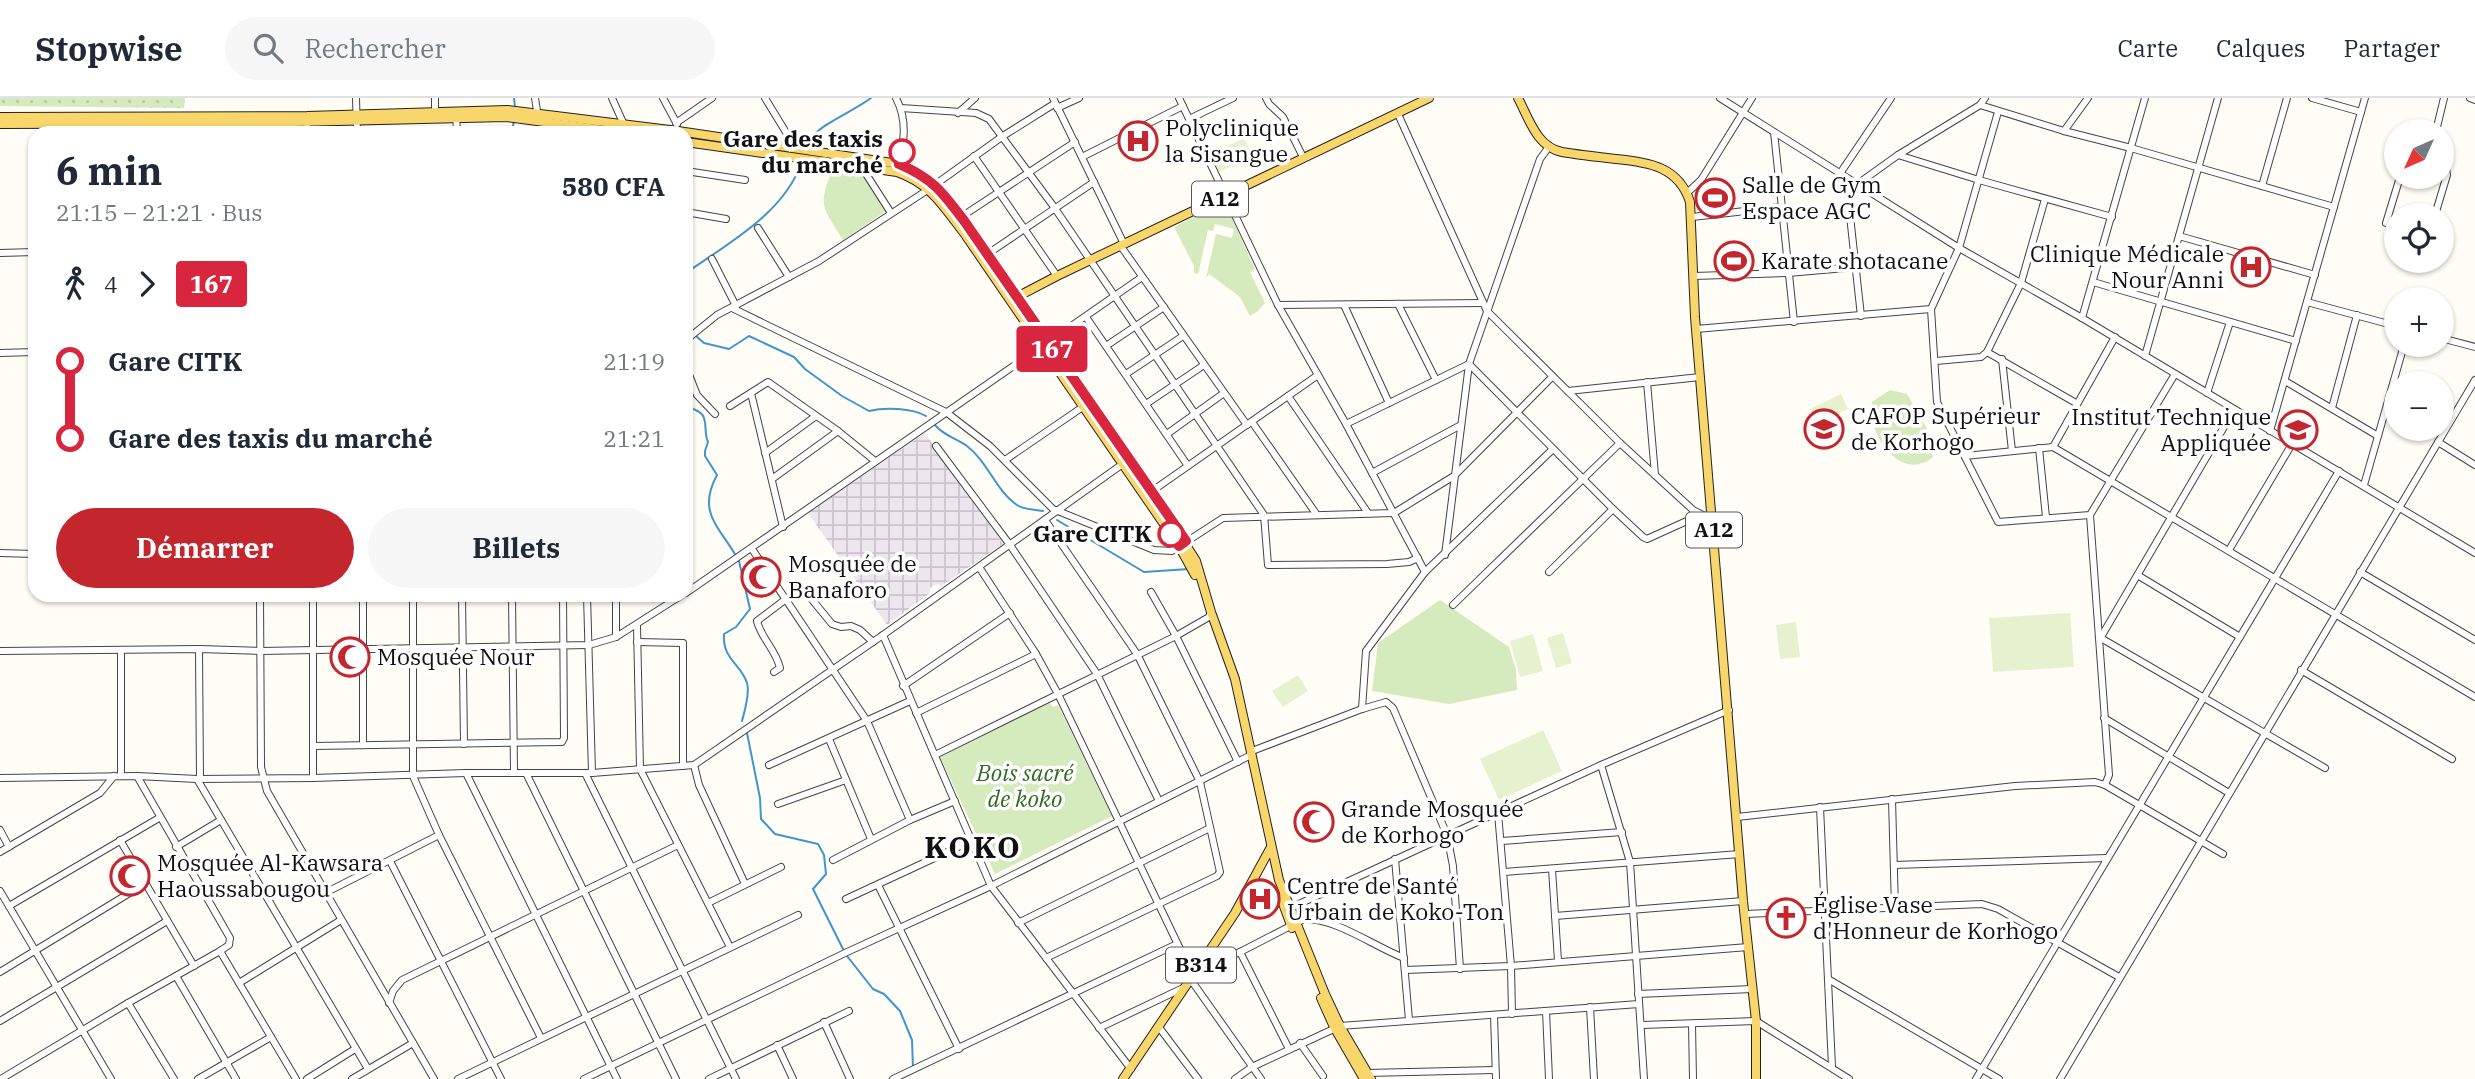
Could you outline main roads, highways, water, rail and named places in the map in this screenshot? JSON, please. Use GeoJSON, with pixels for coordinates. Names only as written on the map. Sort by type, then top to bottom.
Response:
{"type":"FeatureCollection","features":[{"type":"Feature","properties":{"kind":"main road","name":"A12"},"geometry":{"type":"LineString","coordinates":[[1014,299],[1089,260],[1429,98]]}},
{"type":"Feature","properties":{"kind":"main road","name":"A12"},"geometry":{"type":"LineString","coordinates":[[1520,99],[1537,135],[1548,148],[1655,164],[1678,179],[1687,192],[1692,217],[1696,330],[1743,901],[1756,1021],[1756,1079]]}},
{"type":"Feature","properties":{"kind":"main road"},"geometry":{"type":"LineString","coordinates":[[357,118],[435,112],[456,115]]}},
{"type":"Feature","properties":{"kind":"main road"},"geometry":{"type":"LineString","coordinates":[[0,124],[506,113],[599,126]]}},
{"type":"Feature","properties":{"kind":"main road"},"geometry":{"type":"LineString","coordinates":[[0,117],[46,124]]}},
{"type":"Feature","properties":{"kind":"main road"},"geometry":{"type":"LineString","coordinates":[[693,132],[791,153],[919,172],[962,222],[1196,561],[1236,695],[1269,850],[1287,909],[1337,1026],[1366,1078]]}},
{"type":"Feature","properties":{"kind":"main road"},"geometry":{"type":"LineString","coordinates":[[693,143],[791,153]]}},
{"type":"Feature","properties":{"kind":"main road"},"geometry":{"type":"LineString","coordinates":[[1182,543],[1197,571]]}},
{"type":"Feature","properties":{"kind":"main road","name":"B314"},"geometry":{"type":"LineString","coordinates":[[1127,1075],[1235,913],[1269,850]]}},
{"type":"Feature","properties":{"kind":"waterway"},"geometry":{"type":"LineString","coordinates":[[514,98],[515,108]]}},
{"type":"Feature","properties":{"kind":"waterway"},"geometry":{"type":"LineString","coordinates":[[808,141],[821,128],[871,98]]}},
{"type":"Feature","properties":{"kind":"waterway"},"geometry":{"type":"LineString","coordinates":[[513,126],[514,120]]}},
{"type":"Feature","properties":{"kind":"waterway"},"geometry":{"type":"LineString","coordinates":[[693,268],[768,213],[793,182],[801,164]]}},
{"type":"Feature","properties":{"kind":"waterway"},"geometry":{"type":"LineString","coordinates":[[696,336],[704,343],[729,349],[749,336],[794,357],[805,369],[842,396],[869,411],[898,409],[926,416]]}},
{"type":"Feature","properties":{"kind":"waterway"},"geometry":{"type":"LineString","coordinates":[[693,409],[704,418],[708,442],[705,456],[717,475],[711,488],[709,509],[736,556]]}},
{"type":"Feature","properties":{"kind":"waterway"},"geometry":{"type":"LineString","coordinates":[[935,425],[974,453],[1003,492],[1017,505],[1043,511]]}},
{"type":"Feature","properties":{"kind":"waterway"},"geometry":{"type":"LineString","coordinates":[[1057,520],[1144,572],[1189,569]]}},
{"type":"Feature","properties":{"kind":"waterway"},"geometry":{"type":"LineString","coordinates":[[739,561],[750,609],[736,627],[724,634],[724,643],[748,687],[742,721]]}},
{"type":"Feature","properties":{"kind":"waterway"},"geometry":{"type":"LineString","coordinates":[[747,733],[760,798],[761,819],[775,834],[818,844],[824,855],[826,874],[813,889],[844,951]]}},
{"type":"Feature","properties":{"kind":"waterway"},"geometry":{"type":"LineString","coordinates":[[847,956],[873,989],[884,994],[900,1011],[912,1040],[913,1068]]}},
{"type":"Feature","properties":{"kind":"place","name":"Polyclinique la Sisangue"},"geometry":{"type":"Point","coordinates":[1138,141]}},
{"type":"Feature","properties":{"kind":"place","name":"Gare des taxis du marché"},"geometry":{"type":"Point","coordinates":[902,152]}},
{"type":"Feature","properties":{"kind":"place","name":"Salle de Gym Espace AGC"},"geometry":{"type":"Point","coordinates":[1715,198]}},
{"type":"Feature","properties":{"kind":"place","name":"Karate shotacane"},"geometry":{"type":"Point","coordinates":[1734,261]}},
{"type":"Feature","properties":{"kind":"place","name":"Clinique Médicale Nour Anni"},"geometry":{"type":"Point","coordinates":[2251,267]}},
{"type":"Feature","properties":{"kind":"place","name":"CAFOP Supérieur de Korhogo"},"geometry":{"type":"Point","coordinates":[1824,429]}},
{"type":"Feature","properties":{"kind":"place","name":"Institut Technique Appliquée"},"geometry":{"type":"Point","coordinates":[2298,430]}},
{"type":"Feature","properties":{"kind":"place","name":"Gare CITK"},"geometry":{"type":"Point","coordinates":[1171,534]}},
{"type":"Feature","properties":{"kind":"place","name":"Mosquée de Banaforo"},"geometry":{"type":"Point","coordinates":[761,577]}},
{"type":"Feature","properties":{"kind":"place","name":"Mosquée Nour"},"geometry":{"type":"Point","coordinates":[350,657]}},
{"type":"Feature","properties":{"kind":"place","name":"Grande Mosquée de Korhogo"},"geometry":{"type":"Point","coordinates":[1314,822]}},
{"type":"Feature","properties":{"kind":"place","name":"Mosquée Al-Kawsara Haoussabougou"},"geometry":{"type":"Point","coordinates":[130,876]}},
{"type":"Feature","properties":{"kind":"place","name":"Centre de Santé Urbain de Koko-Ton"},"geometry":{"type":"Point","coordinates":[1260,899]}},
{"type":"Feature","properties":{"kind":"place","name":"Église Vase d'Honneur de Korhogo"},"geometry":{"type":"Point","coordinates":[1786,918]}},
{"type":"Feature","properties":{"kind":"district","name":"KOKO"},"geometry":{"type":"Point","coordinates":[973,848]}},
{"type":"Feature","properties":{"kind":"park label","name":"Bois sacré de koko"},"geometry":{"type":"Point","coordinates":[1025,786]}}]}
